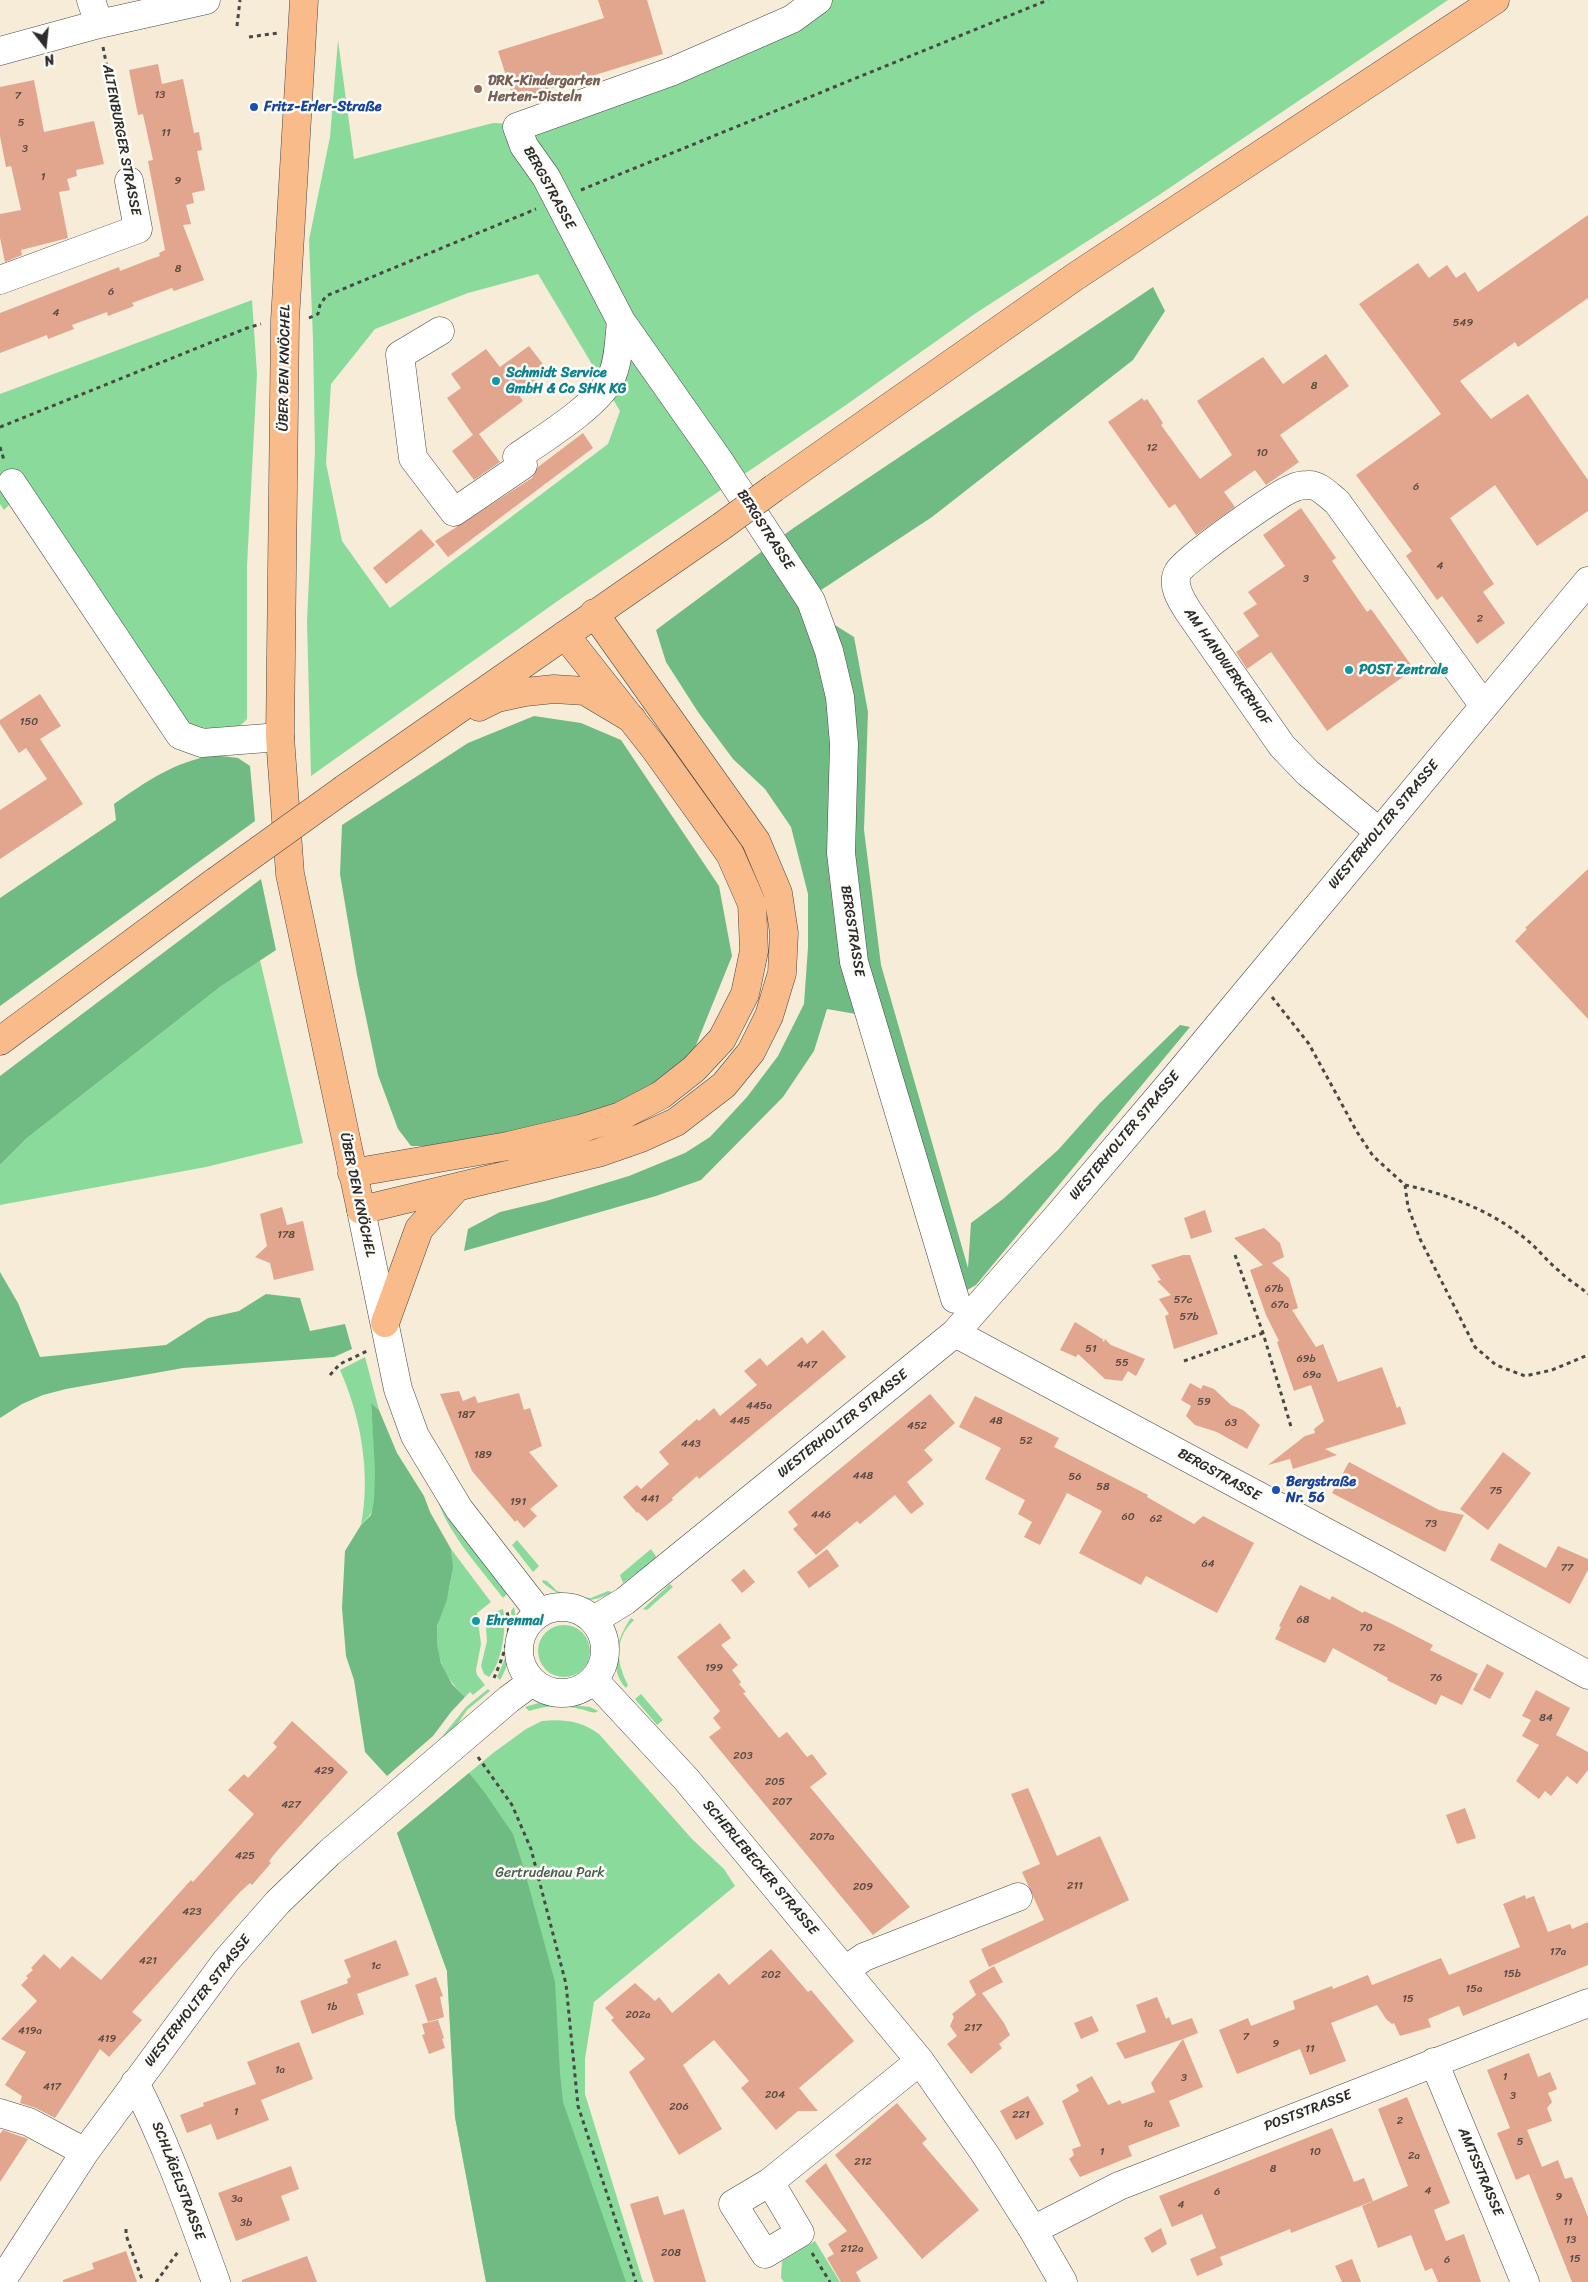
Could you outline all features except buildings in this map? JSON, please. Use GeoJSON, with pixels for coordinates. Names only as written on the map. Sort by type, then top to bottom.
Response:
{"type":"FeatureCollection","features":[{"type":"Feature","properties":{"kind":"main road","name":"ÜBER DEN KNÖCHEL"},"geometry":{"type":"LineString","coordinates":[[304,0],[285,320],[280,737],[290,874],[361,1210]]}},
{"type":"Feature","properties":{"kind":"main road"},"geometry":{"type":"LineString","coordinates":[[0,1041],[216,880],[1076,276],[1495,0]]}},
{"type":"Feature","properties":{"kind":"main road"},"geometry":{"type":"LineString","coordinates":[[361,1210],[598,1153],[641,1138],[676,1122],[724,1085],[751,1052],[769,1016],[782,973],[784,933],[778,894],[756,841],[594,613]]}},
{"type":"Feature","properties":{"kind":"main road"},"geometry":{"type":"LineString","coordinates":[[352,1173],[508,1146],[580,1129],[621,1116],[661,1095],[694,1069],[722,1039],[745,994],[754,951],[752,904],[730,854],[632,719],[565,635]]}},
{"type":"Feature","properties":{"kind":"main road"},"geometry":{"type":"LineString","coordinates":[[430,729],[497,698],[524,692],[554,689],[586,691],[632,719]]}},
{"type":"Feature","properties":{"kind":"main road"},"geometry":{"type":"LineString","coordinates":[[387,1335],[419,1229],[456,1188]]}},
{"type":"Feature","properties":{"kind":"street"},"geometry":{"type":"LineString","coordinates":[[0,51],[95,12],[206,0]]}},
{"type":"Feature","properties":{"kind":"street","name":"BERGSTRASSE"},"geometry":{"type":"LineString","coordinates":[[818,0],[792,19],[673,71],[516,127],[524,146],[558,200],[621,321],[781,553],[811,601],[829,650],[840,697],[844,744],[841,854],[854,962],[955,1299]]}},
{"type":"Feature","properties":{"kind":"street","name":"ALTENBURGER STRASSE"},"geometry":{"type":"LineString","coordinates":[[0,280],[138,229],[129,181]]}},
{"type":"Feature","properties":{"kind":"street"},"geometry":{"type":"LineString","coordinates":[[440,331],[400,355],[414,458],[454,512],[523,465],[518,457],[596,399],[611,378],[617,358],[621,321]]}},
{"type":"Feature","properties":{"kind":"street"},"geometry":{"type":"LineString","coordinates":[[12,483],[180,735],[202,743],[280,737]]}},
{"type":"Feature","properties":{"kind":"street","name":"AM HANDWERKERHOF"},"geometry":{"type":"LineString","coordinates":[[1378,831],[1308,773],[1282,746],[1179,597],[1176,584],[1178,572],[1191,559],[1275,497],[1293,488],[1311,484],[1324,491],[1337,502],[1484,706]]}},
{"type":"Feature","properties":{"kind":"street","name":"WESTERHOLTER STRASSE"},"geometry":{"type":"LineString","coordinates":[[594,1620],[626,1601],[955,1333],[1056,1218],[1255,982],[1378,831],[1588,581]]}},
{"type":"Feature","properties":{"kind":"street","name":"ÜBER DEN KNÖCHEL"},"geometry":{"type":"LineString","coordinates":[[361,1210],[398,1389],[415,1436],[459,1509],[539,1612]]}},
{"type":"Feature","properties":{"kind":"street","name":"BERGSTRASSE"},"geometry":{"type":"LineString","coordinates":[[955,1333],[1588,1675]]}},
{"type":"Feature","properties":{"kind":"street"},"geometry":{"type":"LineString","coordinates":[[562,1606],[574,1608],[594,1620],[601,1631],[605,1644],[605,1656],[601,1669],[594,1680],[583,1688],[571,1692],[557,1693],[544,1689],[532,1682],[523,1669],[519,1654],[524,1630],[539,1612],[562,1606]]}},
{"type":"Feature","properties":{"kind":"street","name":"SCHERLEBECKER STRASSE"},"geometry":{"type":"LineString","coordinates":[[594,1680],[680,1772],[920,2061],[985,2154],[1034,2230],[1063,2282]]}},
{"type":"Feature","properties":{"kind":"street","name":"WESTERHOLTER STRASSE"},"geometry":{"type":"LineString","coordinates":[[1,2282],[85,2152],[136,2082],[226,1961],[278,1902],[329,1853],[509,1699],[532,1682]]}},
{"type":"Feature","properties":{"kind":"street"},"geometry":{"type":"LineString","coordinates":[[845,1970],[864,1957],[1018,1897]]}},
{"type":"Feature","properties":{"kind":"street","name":"POSTSTRASSE"},"geometry":{"type":"LineString","coordinates":[[1034,2230],[1120,2186],[1588,2003]]}},
{"type":"Feature","properties":{"kind":"street"},"geometry":{"type":"LineString","coordinates":[[770,2182],[800,2233],[765,2254],[733,2204],[770,2182],[920,2061]]}},
{"type":"Feature","properties":{"kind":"street","name":"AMTSSTRASSE"},"geometry":{"type":"LineString","coordinates":[[1434,2062],[1525,2282]]}},
{"type":"Feature","properties":{"kind":"street","name":"SCHLÄGELSTRASSE"},"geometry":{"type":"LineString","coordinates":[[136,2082],[154,2118],[179,2179],[216,2282]]}},
{"type":"Feature","properties":{"kind":"street"},"geometry":{"type":"LineString","coordinates":[[0,2113],[29,2122],[85,2152]]}},
{"type":"Feature","properties":{"kind":"path"},"geometry":{"type":"LineString","coordinates":[[237,26],[240,0]]}},
{"type":"Feature","properties":{"kind":"path"},"geometry":{"type":"LineString","coordinates":[[0,427],[247,328],[285,320],[311,318],[318,314],[320,305],[326,296],[1048,0]]}},
{"type":"Feature","properties":{"kind":"path","name":"ALTENBURGER STRASSE"},"geometry":{"type":"LineString","coordinates":[[95,12],[129,181]]}},
{"type":"Feature","properties":{"kind":"path"},"geometry":{"type":"LineString","coordinates":[[1255,982],[1276,1001],[1309,1044],[1357,1132],[1373,1156],[1405,1185],[1431,1191],[1480,1209],[1507,1225],[1528,1241],[1557,1270],[1588,1294]]}},
{"type":"Feature","properties":{"kind":"path"},"geometry":{"type":"LineString","coordinates":[[1405,1185],[1408,1207],[1420,1238],[1475,1347],[1496,1365],[1525,1376],[1552,1370],[1588,1355]]}},
{"type":"Feature","properties":{"kind":"path"},"geometry":{"type":"LineString","coordinates":[[1235,1255],[1263,1333],[1292,1430]]}},
{"type":"Feature","properties":{"kind":"path"},"geometry":{"type":"LineString","coordinates":[[1184,1361],[1263,1333]]}},
{"type":"Feature","properties":{"kind":"path"},"geometry":{"type":"LineString","coordinates":[[330,1375],[340,1364],[387,1335]]}},
{"type":"Feature","properties":{"kind":"path"},"geometry":{"type":"LineString","coordinates":[[493,1681],[509,1625],[506,1608]]}},
{"type":"Feature","properties":{"kind":"path"},"geometry":{"type":"LineString","coordinates":[[477,1756],[512,1805],[531,1849],[566,1984],[578,2106],[636,2282]]}},
{"type":"Feature","properties":{"kind":"path"},"geometry":{"type":"LineString","coordinates":[[126,2229],[126,2235],[143,2282]]}},
{"type":"Feature","properties":{"kind":"path"},"geometry":{"type":"LineString","coordinates":[[800,2233],[830,2282]]}},
{"type":"Feature","properties":{"kind":"path"},"geometry":{"type":"LineString","coordinates":[[156,2282],[181,2248]]}},
{"type":"Feature","properties":{"kind":"green space"},"geometry":{"type":"Polygon","coordinates":[[[827,0],[1448,0],[1159,195],[976,313],[846,405],[559,600],[311,776],[307,621],[315,451],[309,240],[330,137],[338,40],[354,159],[493,123],[538,125],[827,0]],[[538,274],[468,293],[375,329],[331,384],[326,463],[342,541],[390,608],[608,444],[620,411],[538,274]]]}},
{"type":"Feature","properties":{"kind":"green space"},"geometry":{"type":"Polygon","coordinates":[[[1153,287],[1165,311],[1133,360],[932,517],[812,596],[827,620],[854,637],[868,712],[864,830],[881,965],[968,1268],[971,1223],[1003,1199],[1058,1150],[1100,1103],[1180,1025],[1190,1027],[976,1285],[943,1304],[856,1014],[827,1009],[814,1051],[783,1097],[701,1180],[656,1196],[464,1251],[468,1229],[500,1212],[546,1201],[629,1176],[685,1153],[710,1137],[747,1097],[778,1056],[804,1004],[808,947],[808,894],[791,827],[765,789],[733,759],[698,712],[666,662],[656,630],[792,529],[1153,287]]]}},
{"type":"Feature","properties":{"kind":"green space"},"geometry":{"type":"Polygon","coordinates":[[[252,300],[257,374],[247,566],[247,719],[234,730],[212,732],[187,728],[28,486],[4,510],[0,504],[0,394],[252,300]]]}},
{"type":"Feature","properties":{"kind":"green space"},"geometry":{"type":"Polygon","coordinates":[[[534,716],[581,723],[621,740],[719,886],[732,956],[692,1055],[629,1103],[465,1146],[411,1146],[398,1129],[378,1075],[357,975],[340,874],[342,825],[468,743],[534,716]]]}},
{"type":"Feature","properties":{"kind":"green space"},"geometry":{"type":"Polygon","coordinates":[[[214,755],[238,758],[250,766],[255,821],[0,1006],[0,898],[116,820],[114,804],[173,768],[186,762],[214,755]]]}},
{"type":"Feature","properties":{"kind":"green space"},"geometry":{"type":"Polygon","coordinates":[[[261,879],[276,950],[220,987],[27,1138],[0,1165],[0,1076],[261,879]]]}},
{"type":"Feature","properties":{"kind":"green space"},"geometry":{"type":"Polygon","coordinates":[[[260,960],[303,1143],[206,1167],[0,1205],[0,1165],[27,1138],[220,987],[260,960]]]}},
{"type":"Feature","properties":{"kind":"green space"},"geometry":{"type":"Polygon","coordinates":[[[0,1272],[18,1303],[40,1357],[166,1345],[208,1318],[239,1311],[266,1294],[300,1298],[310,1331],[345,1324],[352,1349],[334,1357],[183,1368],[66,1389],[43,1395],[22,1404],[0,1418],[0,1272]]]}},
{"type":"Feature","properties":{"kind":"green space"},"geometry":{"type":"Polygon","coordinates":[[[365,1357],[379,1410],[371,1403],[376,1475],[374,1502],[371,1513],[361,1525],[365,1486],[362,1446],[354,1407],[340,1370],[365,1357]]]}},
{"type":"Feature","properties":{"kind":"green space"},"geometry":{"type":"Polygon","coordinates":[[[371,1403],[379,1410],[397,1453],[424,1496],[430,1512],[451,1549],[453,1567],[447,1600],[437,1626],[437,1644],[441,1663],[452,1684],[465,1697],[433,1736],[387,1776],[365,1752],[354,1680],[346,1656],[342,1608],[345,1551],[361,1525],[371,1515],[374,1500],[375,1470],[371,1403]]]}},
{"type":"Feature","properties":{"kind":"green space"},"geometry":{"type":"Polygon","coordinates":[[[435,1493],[507,1594],[503,1598],[455,1535],[440,1508],[435,1493]]]}},
{"type":"Feature","properties":{"kind":"green space"},"geometry":{"type":"Polygon","coordinates":[[[517,1540],[539,1566],[533,1572],[512,1545],[517,1540]]]}},
{"type":"Feature","properties":{"kind":"green space"},"geometry":{"type":"Polygon","coordinates":[[[451,1549],[491,1602],[477,1613],[481,1644],[476,1670],[477,1675],[485,1685],[473,1695],[470,1692],[465,1697],[447,1674],[437,1648],[439,1618],[446,1602],[450,1583],[451,1549]]]}},
{"type":"Feature","properties":{"kind":"green space"},"geometry":{"type":"Polygon","coordinates":[[[651,1549],[657,1558],[623,1583],[620,1575],[651,1549]]]}},
{"type":"Feature","properties":{"kind":"green space"},"geometry":{"type":"Polygon","coordinates":[[[543,1580],[547,1581],[557,1591],[575,1597],[591,1598],[608,1591],[612,1592],[594,1599],[576,1599],[558,1593],[542,1582],[543,1580]]]}},
{"type":"Feature","properties":{"kind":"green space"},"geometry":{"type":"Polygon","coordinates":[[[670,1584],[673,1587],[647,1610],[643,1609],[670,1584]]]}},
{"type":"Feature","properties":{"kind":"green space"},"geometry":{"type":"Polygon","coordinates":[[[514,1607],[513,1645],[500,1680],[497,1677],[509,1645],[512,1628],[511,1611],[514,1607]]]}},
{"type":"Feature","properties":{"kind":"green space"},"geometry":{"type":"Polygon","coordinates":[[[503,1609],[504,1635],[502,1645],[497,1663],[489,1677],[484,1674],[481,1666],[487,1641],[485,1615],[503,1609]]]}},
{"type":"Feature","properties":{"kind":"green space"},"geometry":{"type":"Polygon","coordinates":[[[631,1618],[634,1620],[623,1635],[619,1651],[621,1668],[628,1685],[626,1688],[620,1680],[617,1671],[616,1653],[618,1644],[631,1618]]]}},
{"type":"Feature","properties":{"kind":"green space"},"geometry":{"type":"Polygon","coordinates":[[[564,1625],[574,1627],[582,1633],[588,1641],[590,1651],[588,1661],[582,1669],[574,1675],[564,1677],[554,1675],[546,1669],[540,1661],[538,1651],[540,1641],[546,1633],[554,1627],[564,1625]]]}},
{"type":"Feature","properties":{"kind":"green space"},"geometry":{"type":"Polygon","coordinates":[[[488,1689],[490,1691],[467,1710],[450,1735],[437,1743],[466,1707],[488,1689]]]}},
{"type":"Feature","properties":{"kind":"green space"},"geometry":{"type":"Polygon","coordinates":[[[641,1694],[663,1720],[657,1725],[635,1699],[641,1694]]]}},
{"type":"Feature","properties":{"kind":"green space"},"geometry":{"type":"Polygon","coordinates":[[[542,1702],[590,1707],[598,1711],[592,1712],[554,1706],[529,1711],[525,1707],[542,1702]]]}},
{"type":"Feature","properties":{"kind":"green space","name":"Gertrudenau Park"},"geometry":{"type":"Polygon","coordinates":[[[558,1720],[572,1722],[586,1726],[599,1734],[692,1839],[724,1869],[735,1886],[594,2002],[585,2059],[585,2094],[643,2282],[486,2282],[455,2117],[447,1971],[397,1833],[493,1753],[526,1729],[542,1721],[558,1720]]]}},
{"type":"Feature","properties":{"kind":"green space"},"geometry":{"type":"Polygon","coordinates":[[[469,1773],[513,1834],[524,1869],[555,1982],[563,2102],[626,2282],[486,2282],[455,2117],[447,1971],[397,1833],[469,1773]]]}},
{"type":"Feature","properties":{"kind":"green space"},"geometry":{"type":"Polygon","coordinates":[[[815,2241],[840,2282],[784,2282],[781,2278],[782,2261],[815,2241]]]}},
{"type":"Feature","properties":{"kind":"place","name":"DRK-Kindergarten Herten-Disteln"},"geometry":{"type":"Point","coordinates":[478,89]}},
{"type":"Feature","properties":{"kind":"place","name":"Fritz-Erler-Straße"},"geometry":{"type":"Point","coordinates":[254,107]}},
{"type":"Feature","properties":{"kind":"place","name":"Schmidt Service GmbH & Co SHK KG"},"geometry":{"type":"Point","coordinates":[496,381]}},
{"type":"Feature","properties":{"kind":"place","name":"POST Zentrale"},"geometry":{"type":"Point","coordinates":[1349,670]}},
{"type":"Feature","properties":{"kind":"place","name":"Bergstraße Nr. 56"},"geometry":{"type":"Point","coordinates":[1276,1490]}},
{"type":"Feature","properties":{"kind":"place","name":"Ehrenmal"},"geometry":{"type":"Point","coordinates":[476,1621]}}]}
